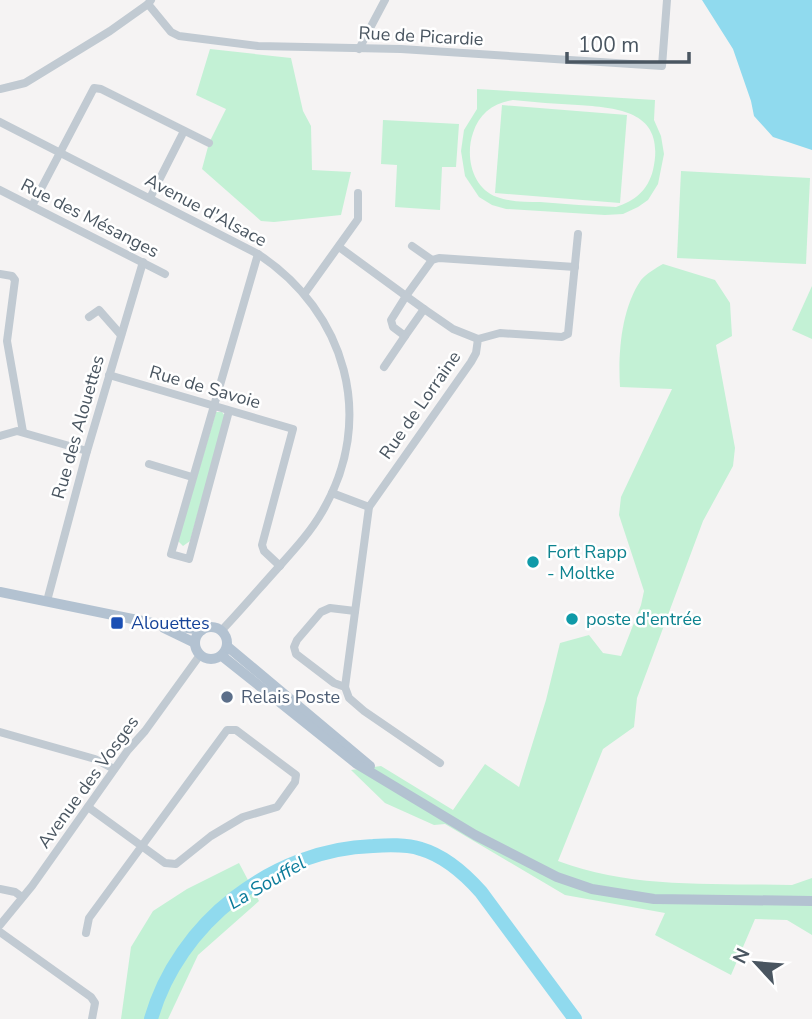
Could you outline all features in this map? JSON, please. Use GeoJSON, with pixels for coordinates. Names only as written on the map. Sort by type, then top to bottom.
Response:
{"type":"FeatureCollection","features":[{"type":"Feature","properties":{"kind":"main road"},"geometry":{"type":"LineString","coordinates":[[0,592],[152,623],[202,630],[212,627],[222,630],[227,638],[225,651],[213,660],[200,655],[195,643],[152,623]]}},
{"type":"Feature","properties":{"kind":"main road"},"geometry":{"type":"LineString","coordinates":[[195,643],[202,630]]}},
{"type":"Feature","properties":{"kind":"main road"},"geometry":{"type":"LineString","coordinates":[[225,651],[385,780],[517,858],[566,881],[592,889],[654,899],[812,901]]}},
{"type":"Feature","properties":{"kind":"street"},"geometry":{"type":"LineString","coordinates":[[359,48],[385,0]]}},
{"type":"Feature","properties":{"kind":"street","name":"Rue de Picardie"},"geometry":{"type":"LineString","coordinates":[[149,2],[171,32],[179,36],[258,46],[359,48],[662,66],[667,0]]}},
{"type":"Feature","properties":{"kind":"street"},"geometry":{"type":"LineString","coordinates":[[0,89],[25,83],[110,31],[149,2]]}},
{"type":"Feature","properties":{"kind":"street"},"geometry":{"type":"LineString","coordinates":[[32,206],[94,88],[101,89],[209,144]]}},
{"type":"Feature","properties":{"kind":"street","name":"Avenue d'Alsace"},"geometry":{"type":"LineString","coordinates":[[0,121],[273,263],[305,293],[331,333],[343,368],[349,402],[347,446],[332,493],[309,531],[222,630]]}},
{"type":"Feature","properties":{"kind":"street"},"geometry":{"type":"LineString","coordinates":[[150,198],[184,131]]}},
{"type":"Feature","properties":{"kind":"street","name":"Rue des Mésanges"},"geometry":{"type":"LineString","coordinates":[[0,190],[165,274]]}},
{"type":"Feature","properties":{"kind":"street"},"geometry":{"type":"LineString","coordinates":[[305,293],[358,219],[358,193]]}},
{"type":"Feature","properties":{"kind":"street","name":"Rue de Lorraine"},"geometry":{"type":"LineString","coordinates":[[345,687],[369,508],[471,362],[478,340],[500,333],[565,336],[570,327],[578,234]]}},
{"type":"Feature","properties":{"kind":"street"},"geometry":{"type":"LineString","coordinates":[[412,246],[432,260]]}},
{"type":"Feature","properties":{"kind":"street"},"geometry":{"type":"LineString","coordinates":[[339,247],[453,329],[478,340]]}},
{"type":"Feature","properties":{"kind":"street"},"geometry":{"type":"LineString","coordinates":[[229,411],[188,559],[171,554],[258,254]]}},
{"type":"Feature","properties":{"kind":"street"},"geometry":{"type":"LineString","coordinates":[[405,336],[393,327],[391,320],[432,260],[443,258],[575,267]]}},
{"type":"Feature","properties":{"kind":"street","name":"Rue des Alouettes"},"geometry":{"type":"LineString","coordinates":[[47,601],[87,451],[143,262]]}},
{"type":"Feature","properties":{"kind":"street"},"geometry":{"type":"LineString","coordinates":[[0,274],[14,278],[16,285],[4,341],[23,432]]}},
{"type":"Feature","properties":{"kind":"street"},"geometry":{"type":"LineString","coordinates":[[384,367],[424,309]]}},
{"type":"Feature","properties":{"kind":"street"},"geometry":{"type":"LineString","coordinates":[[89,317],[99,310],[121,335]]}},
{"type":"Feature","properties":{"kind":"street","name":"Rue de Savoie"},"geometry":{"type":"LineString","coordinates":[[109,375],[293,429],[261,545],[280,566]]}},
{"type":"Feature","properties":{"kind":"street"},"geometry":{"type":"LineString","coordinates":[[0,436],[13,431],[23,432],[87,451]]}},
{"type":"Feature","properties":{"kind":"street"},"geometry":{"type":"LineString","coordinates":[[149,464],[192,477]]}},
{"type":"Feature","properties":{"kind":"street"},"geometry":{"type":"LineString","coordinates":[[332,493],[369,508]]}},
{"type":"Feature","properties":{"kind":"street"},"geometry":{"type":"LineString","coordinates":[[355,611],[330,608],[321,612],[296,640],[296,654],[345,687],[349,698],[364,711],[440,763]]}},
{"type":"Feature","properties":{"kind":"street","name":"Avenue des Vosges"},"geometry":{"type":"LineString","coordinates":[[0,925],[200,655]]}},
{"type":"Feature","properties":{"kind":"street"},"geometry":{"type":"LineString","coordinates":[[86,933],[89,918],[142,846],[227,730],[236,730],[296,775],[295,782],[277,807],[243,817],[211,836],[176,864],[165,863],[142,846],[88,807]]}},
{"type":"Feature","properties":{"kind":"street"},"geometry":{"type":"LineString","coordinates":[[0,732],[95,759],[114,769]]}},
{"type":"Feature","properties":{"kind":"street"},"geometry":{"type":"LineString","coordinates":[[0,890],[15,892],[22,897]]}},
{"type":"Feature","properties":{"kind":"street"},"geometry":{"type":"LineString","coordinates":[[0,932],[90,997],[95,1003],[92,1019]]}},
{"type":"Feature","properties":{"kind":"green space"},"geometry":{"type":"Polygon","coordinates":[[[210,49],[291,58],[303,111],[311,126],[312,170],[351,172],[341,215],[261,221],[202,169],[209,143],[226,109],[196,95],[210,49]]]}},
{"type":"Feature","properties":{"kind":"green space"},"geometry":{"type":"Polygon","coordinates":[[[477,89],[655,100],[654,120],[661,136],[664,154],[658,184],[648,200],[623,214],[506,209],[492,205],[479,197],[465,176],[461,151],[464,130],[477,109],[477,89]],[[513,100],[493,107],[483,115],[473,133],[470,161],[476,179],[488,193],[513,201],[616,207],[629,202],[644,189],[651,177],[655,151],[653,136],[646,125],[636,117],[610,108],[513,100]]]}},
{"type":"Feature","properties":{"kind":"green space"},"geometry":{"type":"Polygon","coordinates":[[[502,105],[627,115],[620,203],[495,193],[502,105]]]}},
{"type":"Feature","properties":{"kind":"green space"},"geometry":{"type":"Polygon","coordinates":[[[383,120],[459,124],[456,167],[442,167],[440,210],[395,207],[397,165],[381,164],[383,120]]]}},
{"type":"Feature","properties":{"kind":"green space"},"geometry":{"type":"Polygon","coordinates":[[[681,171],[810,178],[806,264],[677,258],[681,171]]]}},
{"type":"Feature","properties":{"kind":"green space"},"geometry":{"type":"Polygon","coordinates":[[[663,264],[715,280],[730,303],[732,336],[716,345],[735,448],[733,466],[703,521],[637,698],[634,727],[603,749],[558,861],[615,876],[674,883],[792,885],[812,878],[812,935],[787,920],[755,919],[731,975],[655,935],[665,913],[565,895],[445,824],[434,825],[385,803],[351,770],[381,766],[453,810],[485,764],[519,787],[546,700],[560,643],[589,635],[603,653],[621,656],[644,591],[619,515],[621,497],[672,389],[620,387],[620,346],[625,318],[634,292],[643,278],[663,264]]]}},
{"type":"Feature","properties":{"kind":"green space"},"geometry":{"type":"Polygon","coordinates":[[[812,286],[812,339],[792,330],[812,286]]]}},
{"type":"Feature","properties":{"kind":"green space"},"geometry":{"type":"Polygon","coordinates":[[[216,412],[222,412],[225,416],[190,541],[183,546],[178,541],[216,412]]]}},
{"type":"Feature","properties":{"kind":"green space"},"geometry":{"type":"Polygon","coordinates":[[[239,863],[259,901],[198,955],[168,1019],[121,1019],[131,947],[153,911],[187,889],[239,863]]]}},
{"type":"Feature","properties":{"kind":"water"},"geometry":{"type":"Polygon","coordinates":[[[702,0],[812,0],[812,150],[773,137],[754,116],[733,49],[702,0]]]}},
{"type":"Feature","properties":{"kind":"waterway","name":"La Souffel"},"geometry":{"type":"LineString","coordinates":[[151,1019],[164,984],[183,952],[207,923],[235,898],[266,877],[300,861],[336,850],[391,845],[409,846],[430,852],[454,866],[468,879],[481,892],[575,1019]]}},
{"type":"Feature","properties":{"kind":"place","name":"Fort Rapp - Moltke"},"geometry":{"type":"Point","coordinates":[533,562]}},
{"type":"Feature","properties":{"kind":"place","name":"poste d'entrée"},"geometry":{"type":"Point","coordinates":[572,619]}},
{"type":"Feature","properties":{"kind":"place","name":"Alouettes"},"geometry":{"type":"Point","coordinates":[117,623]}},
{"type":"Feature","properties":{"kind":"place","name":"Relais Poste"},"geometry":{"type":"Point","coordinates":[227,697]}}]}
